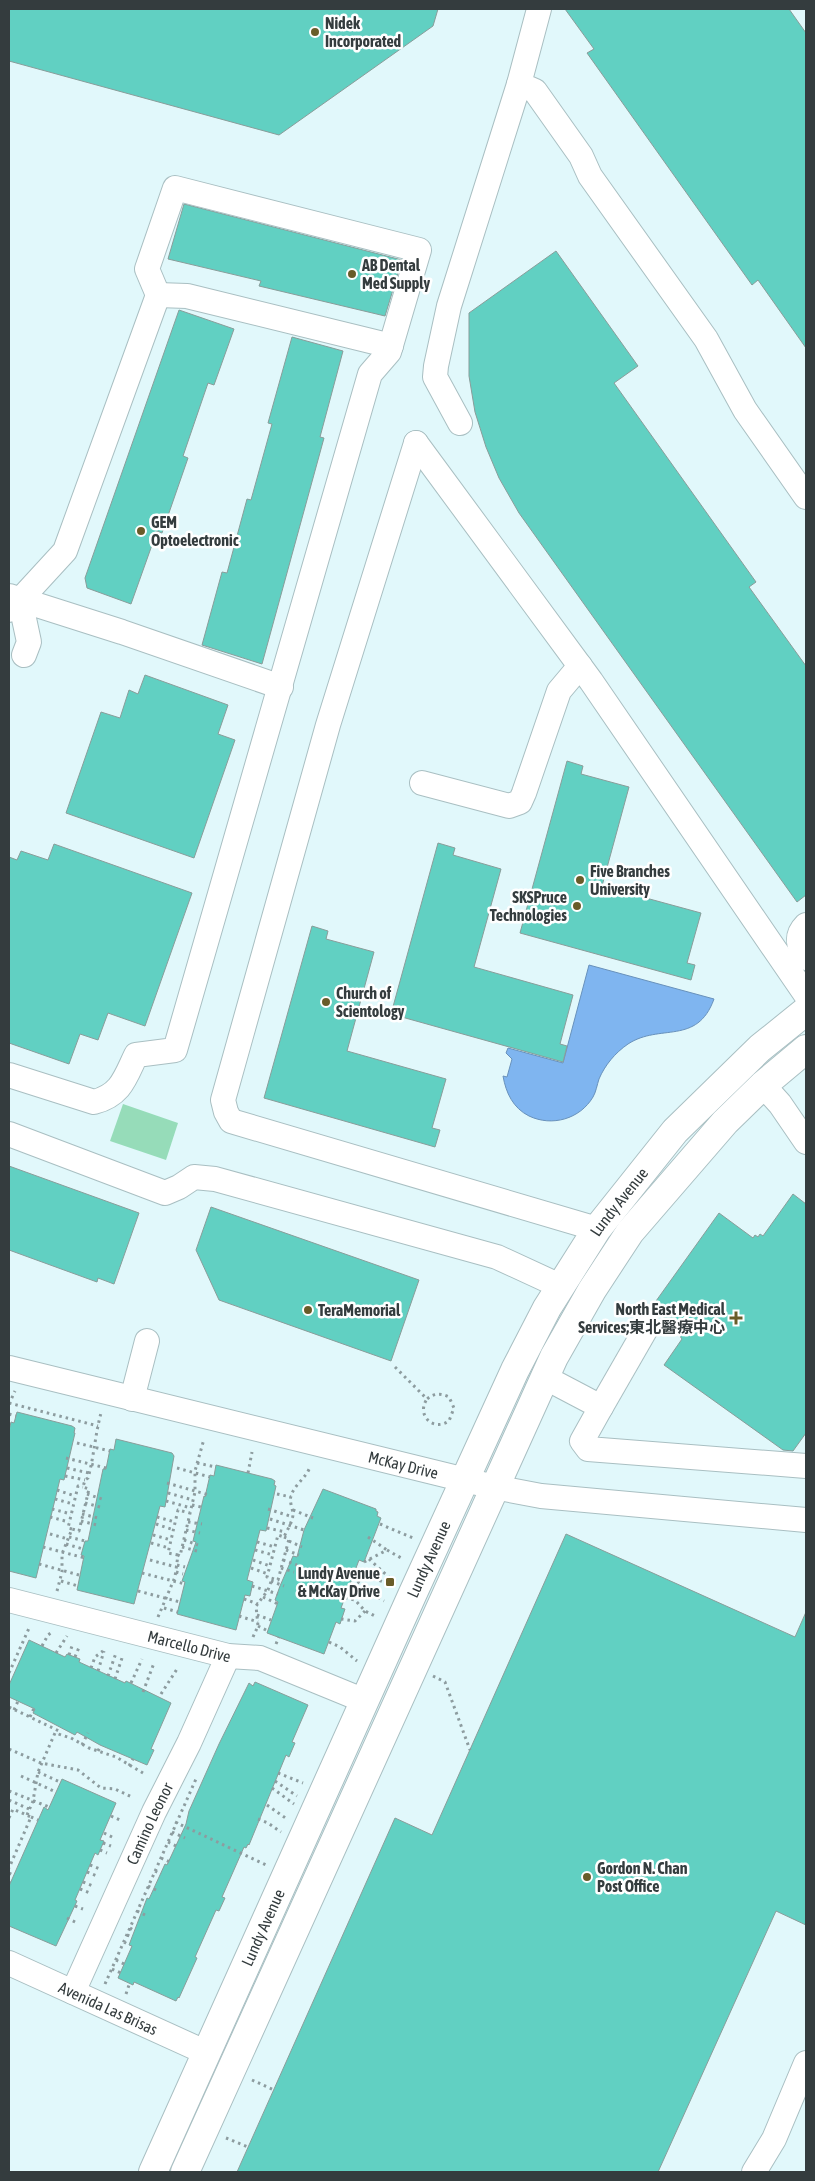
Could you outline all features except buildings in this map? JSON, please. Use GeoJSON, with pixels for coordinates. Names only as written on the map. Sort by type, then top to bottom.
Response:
{"type":"FeatureCollection","features":[{"type":"Feature","properties":{"kind":"main road","name":"Lundy Avenue"},"geometry":{"type":"LineString","coordinates":[[155,2170],[207,2053],[290,1829],[365,1701],[515,1370],[560,1286],[597,1229],[675,1131],[760,1048],[806,1011]]}},
{"type":"Feature","properties":{"kind":"main road","name":"Lundy Avenue"},"geometry":{"type":"LineString","coordinates":[[185,2172],[544,1377],[592,1290],[630,1232],[725,1122],[763,1085],[806,1049]]}},
{"type":"Feature","properties":{"kind":"main road"},"geometry":{"type":"LineString","coordinates":[[249,2028],[250,1994],[300,1881],[306,1860],[290,1829]]}},
{"type":"Feature","properties":{"kind":"street"},"geometry":{"type":"LineString","coordinates":[[460,423],[435,377],[436,366],[448,306],[519,84],[538,9]]}},
{"type":"Feature","properties":{"kind":"street"},"geometry":{"type":"LineString","coordinates":[[519,84],[536,91],[581,156],[590,176],[706,339],[744,410],[806,496]]}},
{"type":"Feature","properties":{"kind":"street"},"geometry":{"type":"LineString","coordinates":[[9,1074],[94,1102],[108,1098],[120,1087],[136,1055],[176,1050],[370,374],[390,352],[419,250],[175,188],[147,269],[158,295],[65,551],[13,602]]}},
{"type":"Feature","properties":{"kind":"street"},"geometry":{"type":"LineString","coordinates":[[158,295],[187,296],[391,346]]}},
{"type":"Feature","properties":{"kind":"street"},"geometry":{"type":"LineString","coordinates":[[597,1229],[231,1121],[223,1100],[328,725],[416,443],[580,666],[806,995]]}},
{"type":"Feature","properties":{"kind":"street"},"geometry":{"type":"LineString","coordinates":[[13,602],[122,632],[281,687]]}},
{"type":"Feature","properties":{"kind":"street"},"geometry":{"type":"LineString","coordinates":[[13,602],[29,642],[24,655]]}},
{"type":"Feature","properties":{"kind":"street"},"geometry":{"type":"LineString","coordinates":[[422,783],[509,806],[520,802],[559,691],[580,666]]}},
{"type":"Feature","properties":{"kind":"street"},"geometry":{"type":"LineString","coordinates":[[806,925],[799,934],[799,944],[806,958]]}},
{"type":"Feature","properties":{"kind":"street"},"geometry":{"type":"LineString","coordinates":[[763,1085],[780,1104],[806,1142]]}},
{"type":"Feature","properties":{"kind":"street"},"geometry":{"type":"LineString","coordinates":[[9,1134],[165,1193],[194,1176],[215,1179],[497,1257],[560,1286]]}},
{"type":"Feature","properties":{"kind":"street"},"geometry":{"type":"LineString","coordinates":[[647,1327],[582,1441],[588,1449],[806,1466]]}},
{"type":"Feature","properties":{"kind":"street"},"geometry":{"type":"LineString","coordinates":[[132,1399],[147,1341]]}},
{"type":"Feature","properties":{"kind":"street","name":"McKay Drive"},"geometry":{"type":"LineString","coordinates":[[9,1368],[494,1488],[541,1496],[806,1520]]}},
{"type":"Feature","properties":{"kind":"street"},"geometry":{"type":"LineString","coordinates":[[544,1377],[601,1407]]}},
{"type":"Feature","properties":{"kind":"street","name":"Marcello Drive"},"geometry":{"type":"LineString","coordinates":[[9,1600],[47,1619],[228,1656],[260,1658],[365,1701]]}},
{"type":"Feature","properties":{"kind":"street","name":"Camino Leonor"},"geometry":{"type":"LineString","coordinates":[[73,1992],[154,1812],[189,1743],[228,1656]]}},
{"type":"Feature","properties":{"kind":"street","name":"Avenida Las Brisas"},"geometry":{"type":"LineString","coordinates":[[9,1963],[207,2053]]}},
{"type":"Feature","properties":{"kind":"street"},"geometry":{"type":"LineString","coordinates":[[754,2172],[774,2139],[806,2063]]}},
{"type":"Feature","properties":{"kind":"path"},"geometry":{"type":"LineString","coordinates":[[395,1367],[427,1399]]}},
{"type":"Feature","properties":{"kind":"path"},"geometry":{"type":"LineString","coordinates":[[15,1391],[9,1403],[98,1426]]}},
{"type":"Feature","properties":{"kind":"path"},"geometry":{"type":"LineString","coordinates":[[434,1394],[449,1397],[454,1408],[450,1421],[445,1424],[435,1425],[426,1419],[423,1409],[427,1399],[434,1394]]}},
{"type":"Feature","properties":{"kind":"path"},"geometry":{"type":"LineString","coordinates":[[83,1487],[92,1464],[93,1446],[101,1413]]}},
{"type":"Feature","properties":{"kind":"path"},"geometry":{"type":"LineString","coordinates":[[9,1414],[16,1416]]}},
{"type":"Feature","properties":{"kind":"path"},"geometry":{"type":"LineString","coordinates":[[157,1624],[176,1572],[178,1555],[180,1556],[195,1491],[197,1463],[204,1439]]}},
{"type":"Feature","properties":{"kind":"path"},"geometry":{"type":"LineString","coordinates":[[77,1443],[110,1450]]}},
{"type":"Feature","properties":{"kind":"path"},"geometry":{"type":"LineString","coordinates":[[248,1473],[252,1452]]}},
{"type":"Feature","properties":{"kind":"path"},"geometry":{"type":"LineString","coordinates":[[66,1458],[106,1468]]}},
{"type":"Feature","properties":{"kind":"path"},"geometry":{"type":"LineString","coordinates":[[197,1463],[216,1467]]}},
{"type":"Feature","properties":{"kind":"path"},"geometry":{"type":"LineString","coordinates":[[284,1537],[293,1517],[291,1497],[295,1488],[306,1477],[310,1467]]}},
{"type":"Feature","properties":{"kind":"path"},"geometry":{"type":"LineString","coordinates":[[68,1468],[89,1473]]}},
{"type":"Feature","properties":{"kind":"path"},"geometry":{"type":"LineString","coordinates":[[177,1468],[210,1477]]}},
{"type":"Feature","properties":{"kind":"path"},"geometry":{"type":"LineString","coordinates":[[65,1476],[85,1480]]}},
{"type":"Feature","properties":{"kind":"path"},"geometry":{"type":"LineString","coordinates":[[167,1483],[209,1495]]}},
{"type":"Feature","properties":{"kind":"path"},"geometry":{"type":"LineString","coordinates":[[78,1486],[83,1487],[89,1489],[78,1531],[68,1528],[78,1486]]}},
{"type":"Feature","properties":{"kind":"path"},"geometry":{"type":"LineString","coordinates":[[57,1490],[75,1496]]}},
{"type":"Feature","properties":{"kind":"path"},"geometry":{"type":"LineString","coordinates":[[168,1493],[201,1507]]}},
{"type":"Feature","properties":{"kind":"path"},"geometry":{"type":"LineString","coordinates":[[87,1494],[102,1499]]}},
{"type":"Feature","properties":{"kind":"path"},"geometry":{"type":"LineString","coordinates":[[277,1494],[291,1497]]}},
{"type":"Feature","properties":{"kind":"path"},"geometry":{"type":"LineString","coordinates":[[55,1499],[73,1504]]}},
{"type":"Feature","properties":{"kind":"path"},"geometry":{"type":"LineString","coordinates":[[166,1502],[192,1504]]}},
{"type":"Feature","properties":{"kind":"path"},"geometry":{"type":"LineString","coordinates":[[85,1504],[100,1508]]}},
{"type":"Feature","properties":{"kind":"path"},"geometry":{"type":"LineString","coordinates":[[52,1509],[71,1514]]}},
{"type":"Feature","properties":{"kind":"path"},"geometry":{"type":"LineString","coordinates":[[268,1509],[293,1517]]}},
{"type":"Feature","properties":{"kind":"path"},"geometry":{"type":"LineString","coordinates":[[178,1555],[168,1553],[178,1510],[190,1513]]}},
{"type":"Feature","properties":{"kind":"path"},"geometry":{"type":"LineString","coordinates":[[293,1510],[313,1518]]}},
{"type":"Feature","properties":{"kind":"path"},"geometry":{"type":"LineString","coordinates":[[82,1514],[98,1518]]}},
{"type":"Feature","properties":{"kind":"path"},"geometry":{"type":"LineString","coordinates":[[50,1517],[69,1522]]}},
{"type":"Feature","properties":{"kind":"path"},"geometry":{"type":"LineString","coordinates":[[157,1517],[175,1522]]}},
{"type":"Feature","properties":{"kind":"path"},"geometry":{"type":"LineString","coordinates":[[270,1519],[304,1530]]}},
{"type":"Feature","properties":{"kind":"path"},"geometry":{"type":"LineString","coordinates":[[81,1521],[97,1525]]}},
{"type":"Feature","properties":{"kind":"path"},"geometry":{"type":"LineString","coordinates":[[188,1522],[202,1524]]}},
{"type":"Feature","properties":{"kind":"path"},"geometry":{"type":"LineString","coordinates":[[156,1524],[174,1530]]}},
{"type":"Feature","properties":{"kind":"path"},"geometry":{"type":"LineString","coordinates":[[380,1524],[412,1538]]}},
{"type":"Feature","properties":{"kind":"path"},"geometry":{"type":"LineString","coordinates":[[267,1528],[286,1532]]}},
{"type":"Feature","properties":{"kind":"path"},"geometry":{"type":"LineString","coordinates":[[42,1646],[48,1635],[47,1619],[61,1581],[62,1552],[72,1529]]}},
{"type":"Feature","properties":{"kind":"path"},"geometry":{"type":"LineString","coordinates":[[186,1530],[200,1533]]}},
{"type":"Feature","properties":{"kind":"path"},"geometry":{"type":"LineString","coordinates":[[50,1534],[85,1541]]}},
{"type":"Feature","properties":{"kind":"path"},"geometry":{"type":"LineString","coordinates":[[153,1535],[171,1540]]}},
{"type":"Feature","properties":{"kind":"path"},"geometry":{"type":"LineString","coordinates":[[284,1586],[267,1577],[278,1536],[289,1539],[289,1541],[302,1547]]}},
{"type":"Feature","properties":{"kind":"path"},"geometry":{"type":"LineString","coordinates":[[368,1537],[403,1559]]}},
{"type":"Feature","properties":{"kind":"path"},"geometry":{"type":"LineString","coordinates":[[184,1540],[198,1545]]}},
{"type":"Feature","properties":{"kind":"path"},"geometry":{"type":"LineString","coordinates":[[272,1580],[278,1580],[289,1541]]}},
{"type":"Feature","properties":{"kind":"path"},"geometry":{"type":"LineString","coordinates":[[257,1542],[275,1547]]}},
{"type":"Feature","properties":{"kind":"path"},"geometry":{"type":"LineString","coordinates":[[151,1543],[169,1548]]}},
{"type":"Feature","properties":{"kind":"path"},"geometry":{"type":"LineString","coordinates":[[66,1544],[83,1549]]}},
{"type":"Feature","properties":{"kind":"path"},"geometry":{"type":"LineString","coordinates":[[43,1547],[85,1558]]}},
{"type":"Feature","properties":{"kind":"path"},"geometry":{"type":"LineString","coordinates":[[182,1547],[197,1551]]}},
{"type":"Feature","properties":{"kind":"path"},"geometry":{"type":"LineString","coordinates":[[255,1550],[273,1555]]}},
{"type":"Feature","properties":{"kind":"path"},"geometry":{"type":"LineString","coordinates":[[286,1550],[299,1555]]}},
{"type":"Feature","properties":{"kind":"path"},"geometry":{"type":"LineString","coordinates":[[364,1562],[387,1550]]}},
{"type":"Feature","properties":{"kind":"path"},"geometry":{"type":"LineString","coordinates":[[355,1572],[392,1583],[369,1559]]}},
{"type":"Feature","properties":{"kind":"path"},"geometry":{"type":"LineString","coordinates":[[150,1560],[185,1567]]}},
{"type":"Feature","properties":{"kind":"path"},"geometry":{"type":"LineString","coordinates":[[252,1560],[270,1566]]}},
{"type":"Feature","properties":{"kind":"path"},"geometry":{"type":"LineString","coordinates":[[283,1560],[297,1565]]}},
{"type":"Feature","properties":{"kind":"path"},"geometry":{"type":"LineString","coordinates":[[39,1564],[79,1575]]}},
{"type":"Feature","properties":{"kind":"path"},"geometry":{"type":"LineString","coordinates":[[250,1568],[268,1574]]}},
{"type":"Feature","properties":{"kind":"path"},"geometry":{"type":"LineString","coordinates":[[281,1568],[294,1572]]}},
{"type":"Feature","properties":{"kind":"path"},"geometry":{"type":"LineString","coordinates":[[176,1572],[184,1574]]}},
{"type":"Feature","properties":{"kind":"path"},"geometry":{"type":"LineString","coordinates":[[142,1573],[185,1584]]}},
{"type":"Feature","properties":{"kind":"path"},"geometry":{"type":"LineString","coordinates":[[352,1578],[384,1601]]}},
{"type":"Feature","properties":{"kind":"path"},"geometry":{"type":"LineString","coordinates":[[252,1639],[258,1624],[258,1604],[268,1591],[272,1580]]}},
{"type":"Feature","properties":{"kind":"path"},"geometry":{"type":"LineString","coordinates":[[61,1581],[78,1586]]}},
{"type":"Feature","properties":{"kind":"path"},"geometry":{"type":"LineString","coordinates":[[252,1586],[278,1594]]}},
{"type":"Feature","properties":{"kind":"path"},"geometry":{"type":"LineString","coordinates":[[348,1591],[367,1589]]}},
{"type":"Feature","properties":{"kind":"path"},"geometry":{"type":"LineString","coordinates":[[138,1590],[180,1602]]}},
{"type":"Feature","properties":{"kind":"path"},"geometry":{"type":"LineString","coordinates":[[263,1597],[278,1604]]}},
{"type":"Feature","properties":{"kind":"path"},"geometry":{"type":"LineString","coordinates":[[244,1598],[258,1604]]}},
{"type":"Feature","properties":{"kind":"path"},"geometry":{"type":"LineString","coordinates":[[345,1598],[356,1600],[365,1611],[377,1617]]}},
{"type":"Feature","properties":{"kind":"path"},"geometry":{"type":"LineString","coordinates":[[164,1608],[178,1612]]}},
{"type":"Feature","properties":{"kind":"path"},"geometry":{"type":"LineString","coordinates":[[342,1619],[355,1621],[365,1611]]}},
{"type":"Feature","properties":{"kind":"path"},"geometry":{"type":"LineString","coordinates":[[257,1615],[271,1620]]}},
{"type":"Feature","properties":{"kind":"path"},"geometry":{"type":"LineString","coordinates":[[239,1616],[268,1630]]}},
{"type":"Feature","properties":{"kind":"path"},"geometry":{"type":"LineString","coordinates":[[9,1673],[29,1629],[47,1619]]}},
{"type":"Feature","properties":{"kind":"path"},"geometry":{"type":"LineString","coordinates":[[56,1652],[65,1641],[70,1628]]}},
{"type":"Feature","properties":{"kind":"path"},"geometry":{"type":"LineString","coordinates":[[329,1642],[340,1647],[357,1662]]}},
{"type":"Feature","properties":{"kind":"path"},"geometry":{"type":"LineString","coordinates":[[70,1655],[74,1643]]}},
{"type":"Feature","properties":{"kind":"path"},"geometry":{"type":"LineString","coordinates":[[76,1657],[80,1645]]}},
{"type":"Feature","properties":{"kind":"path"},"geometry":{"type":"LineString","coordinates":[[91,1668],[95,1656],[104,1651],[98,1671]]}},
{"type":"Feature","properties":{"kind":"path"},"geometry":{"type":"LineString","coordinates":[[108,1676],[116,1653]]}},
{"type":"Feature","properties":{"kind":"path"},"geometry":{"type":"LineString","coordinates":[[115,1679],[123,1655]]}},
{"type":"Feature","properties":{"kind":"path"},"geometry":{"type":"LineString","coordinates":[[131,1683],[142,1659]]}},
{"type":"Feature","properties":{"kind":"path"},"geometry":{"type":"LineString","coordinates":[[143,1692],[154,1663]]}},
{"type":"Feature","properties":{"kind":"path"},"geometry":{"type":"LineString","coordinates":[[161,1694],[177,1669]]}},
{"type":"Feature","properties":{"kind":"path"},"geometry":{"type":"LineString","coordinates":[[434,1676],[445,1682],[470,1750]]}},
{"type":"Feature","properties":{"kind":"path"},"geometry":{"type":"LineString","coordinates":[[14,1710],[18,1701]]}},
{"type":"Feature","properties":{"kind":"path"},"geometry":{"type":"LineString","coordinates":[[9,1707],[43,1721],[59,1731],[58,1734]]}},
{"type":"Feature","properties":{"kind":"path"},"geometry":{"type":"LineString","coordinates":[[30,1717],[34,1708]]}},
{"type":"Feature","properties":{"kind":"path"},"geometry":{"type":"LineString","coordinates":[[9,1868],[29,1816],[29,1809],[33,1800],[41,1763],[55,1733],[116,1757],[143,1773]]}},
{"type":"Feature","properties":{"kind":"path"},"geometry":{"type":"LineString","coordinates":[[82,1745],[88,1733]]}},
{"type":"Feature","properties":{"kind":"path"},"geometry":{"type":"LineString","coordinates":[[98,1751],[101,1745]]}},
{"type":"Feature","properties":{"kind":"path"},"geometry":{"type":"LineString","coordinates":[[9,1749],[41,1763],[78,1770],[101,1788],[115,1789],[132,1797]]}},
{"type":"Feature","properties":{"kind":"path"},"geometry":{"type":"LineString","coordinates":[[129,1766],[133,1759]]}},
{"type":"Feature","properties":{"kind":"path"},"geometry":{"type":"LineString","coordinates":[[104,1988],[200,1770]]}},
{"type":"Feature","properties":{"kind":"path"},"geometry":{"type":"LineString","coordinates":[[38,1772],[60,1782]]}},
{"type":"Feature","properties":{"kind":"path"},"geometry":{"type":"LineString","coordinates":[[278,1773],[303,1783]]}},
{"type":"Feature","properties":{"kind":"path"},"geometry":{"type":"LineString","coordinates":[[21,1776],[56,1792]]}},
{"type":"Feature","properties":{"kind":"path"},"geometry":{"type":"LineString","coordinates":[[275,1781],[297,1796]]}},
{"type":"Feature","properties":{"kind":"path"},"geometry":{"type":"LineString","coordinates":[[272,1788],[294,1804]]}},
{"type":"Feature","properties":{"kind":"path"},"geometry":{"type":"LineString","coordinates":[[9,1791],[49,1808]]}},
{"type":"Feature","properties":{"kind":"path"},"geometry":{"type":"LineString","coordinates":[[9,1800],[29,1809]]}},
{"type":"Feature","properties":{"kind":"path"},"geometry":{"type":"LineString","coordinates":[[267,1806],[290,1829]]}},
{"type":"Feature","properties":{"kind":"path"},"geometry":{"type":"LineString","coordinates":[[9,1818],[10,1810],[38,1820]]}},
{"type":"Feature","properties":{"kind":"path"},"geometry":{"type":"LineString","coordinates":[[111,1816],[122,1821]]}},
{"type":"Feature","properties":{"kind":"path"},"geometry":{"type":"LineString","coordinates":[[170,1820],[266,1864]]}},
{"type":"Feature","properties":{"kind":"path"},"geometry":{"type":"LineString","coordinates":[[258,1820],[290,1829]]}},
{"type":"Feature","properties":{"kind":"path"},"geometry":{"type":"LineString","coordinates":[[172,1832],[185,1838]]}},
{"type":"Feature","properties":{"kind":"path"},"geometry":{"type":"LineString","coordinates":[[104,1833],[114,1838]]}},
{"type":"Feature","properties":{"kind":"path"},"geometry":{"type":"LineString","coordinates":[[168,1842],[176,1846]]}},
{"type":"Feature","properties":{"kind":"path"},"geometry":{"type":"LineString","coordinates":[[103,1843],[111,1846]]}},
{"type":"Feature","properties":{"kind":"path"},"geometry":{"type":"LineString","coordinates":[[100,1850],[107,1853]]}},
{"type":"Feature","properties":{"kind":"path"},"geometry":{"type":"LineString","coordinates":[[161,1858],[172,1863]]}},
{"type":"Feature","properties":{"kind":"path"},"geometry":{"type":"LineString","coordinates":[[90,1865],[100,1869]]}},
{"type":"Feature","properties":{"kind":"path"},"geometry":{"type":"LineString","coordinates":[[155,1871],[161,1874]]}},
{"type":"Feature","properties":{"kind":"path"},"geometry":{"type":"LineString","coordinates":[[87,1872],[97,1876]]}},
{"type":"Feature","properties":{"kind":"path"},"geometry":{"type":"LineString","coordinates":[[9,1873],[13,1875]]}},
{"type":"Feature","properties":{"kind":"path"},"geometry":{"type":"LineString","coordinates":[[83,1882],[93,1886]]}},
{"type":"Feature","properties":{"kind":"path"},"geometry":{"type":"LineString","coordinates":[[148,1886],[158,1891]]}},
{"type":"Feature","properties":{"kind":"path"},"geometry":{"type":"LineString","coordinates":[[80,1889],[90,1893]]}},
{"type":"Feature","properties":{"kind":"path"},"geometry":{"type":"LineString","coordinates":[[75,1906],[83,1910]]}},
{"type":"Feature","properties":{"kind":"path"},"geometry":{"type":"LineString","coordinates":[[137,1911],[148,1916]]}},
{"type":"Feature","properties":{"kind":"path"},"geometry":{"type":"LineString","coordinates":[[67,1918],[77,1923]]}},
{"type":"Feature","properties":{"kind":"path"},"geometry":{"type":"LineString","coordinates":[[130,1928],[135,1930]]}},
{"type":"Feature","properties":{"kind":"path"},"geometry":{"type":"LineString","coordinates":[[127,1935],[132,1938]]}},
{"type":"Feature","properties":{"kind":"path"},"geometry":{"type":"LineString","coordinates":[[124,1942],[129,1945]]}},
{"type":"Feature","properties":{"kind":"path"},"geometry":{"type":"LineString","coordinates":[[116,1960],[124,1964]]}},
{"type":"Feature","properties":{"kind":"path"},"geometry":{"type":"LineString","coordinates":[[112,1969],[120,1973]]}},
{"type":"Feature","properties":{"kind":"path"},"geometry":{"type":"LineString","coordinates":[[124,1997],[130,1985]]}},
{"type":"Feature","properties":{"kind":"path"},"geometry":{"type":"LineString","coordinates":[[252,2080],[274,2090]]}},
{"type":"Feature","properties":{"kind":"path"},"geometry":{"type":"LineString","coordinates":[[226,2138],[248,2147]]}},
{"type":"Feature","properties":{"kind":"green space"},"geometry":{"type":"Polygon","coordinates":[[[123,1104],[178,1123],[166,1160],[110,1141],[123,1104]]]}},
{"type":"Feature","properties":{"kind":"water"},"geometry":{"type":"Polygon","coordinates":[[[589,965],[714,999],[707,1014],[698,1023],[677,1031],[640,1038],[623,1048],[607,1064],[601,1074],[593,1097],[581,1111],[573,1116],[556,1121],[547,1121],[529,1116],[519,1109],[508,1094],[503,1076],[507,1077],[512,1059],[506,1053],[508,1048],[563,1063],[589,965]]]}},
{"type":"Feature","properties":{"kind":"place","name":"Nidek Incorporated"},"geometry":{"type":"Point","coordinates":[315,32]}},
{"type":"Feature","properties":{"kind":"place","name":"AB Dental Med Supply"},"geometry":{"type":"Point","coordinates":[352,274]}},
{"type":"Feature","properties":{"kind":"place","name":"GEM Optoelectronic"},"geometry":{"type":"Point","coordinates":[141,531]}},
{"type":"Feature","properties":{"kind":"place","name":"Five Branches University"},"geometry":{"type":"Point","coordinates":[580,880]}},
{"type":"Feature","properties":{"kind":"place","name":"SKSPruce Technologies"},"geometry":{"type":"Point","coordinates":[577,906]}},
{"type":"Feature","properties":{"kind":"place","name":"Church of Scientology"},"geometry":{"type":"Point","coordinates":[326,1002]}},
{"type":"Feature","properties":{"kind":"place","name":"TeraMemorial"},"geometry":{"type":"Point","coordinates":[308,1310]}},
{"type":"Feature","properties":{"kind":"place","name":"North East Medical Services;東北醫療中心"},"geometry":{"type":"Point","coordinates":[736,1318]}},
{"type":"Feature","properties":{"kind":"place","name":"Lundy Avenue & McKay Drive"},"geometry":{"type":"Point","coordinates":[390,1582]}},
{"type":"Feature","properties":{"kind":"place","name":"Gordon N. Chan Post Office"},"geometry":{"type":"Point","coordinates":[587,1877]}}]}
